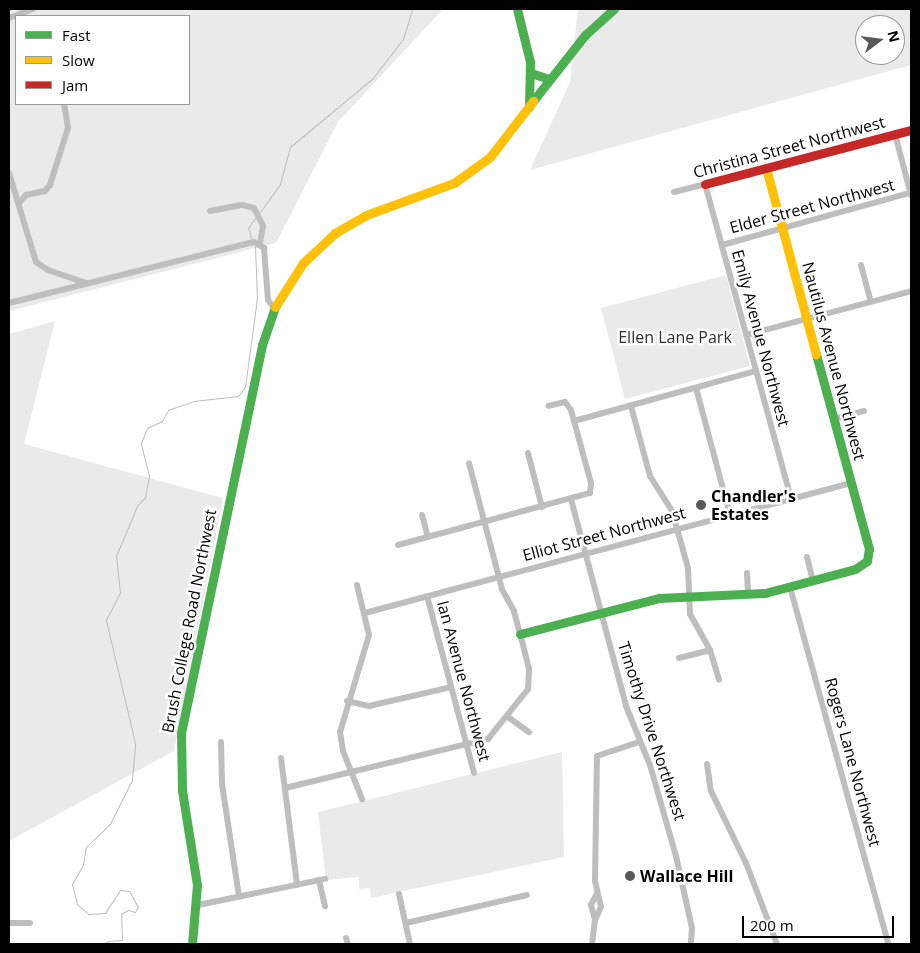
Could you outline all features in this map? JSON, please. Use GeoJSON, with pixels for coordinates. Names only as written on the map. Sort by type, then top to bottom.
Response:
{"type":"FeatureCollection","features":[{"type":"Feature","properties":{"kind":"street"},"geometry":{"type":"LineString","coordinates":[[17,15],[33,9]]}},
{"type":"Feature","properties":{"kind":"street"},"geometry":{"type":"LineString","coordinates":[[517,9],[531,73],[528,109]]}},
{"type":"Feature","properties":{"kind":"street","name":"Brush College Road Northwest"},"geometry":{"type":"LineString","coordinates":[[192,944],[198,905],[196,874],[182,785],[181,733],[260,354],[274,308],[303,263],[330,238],[366,215],[426,195],[461,179],[490,157],[585,35],[614,9]]}},
{"type":"Feature","properties":{"kind":"street"},"geometry":{"type":"LineString","coordinates":[[531,73],[550,79]]}},
{"type":"Feature","properties":{"kind":"street"},"geometry":{"type":"LineString","coordinates":[[19,203],[26,195],[45,191],[50,185],[68,128],[64,105]]}},
{"type":"Feature","properties":{"kind":"street","name":"Christina Street Northwest"},"geometry":{"type":"LineString","coordinates":[[674,192],[911,130]]}},
{"type":"Feature","properties":{"kind":"street"},"geometry":{"type":"LineString","coordinates":[[895,134],[911,195]]}},
{"type":"Feature","properties":{"kind":"street","name":"Nautilus Avenue Northwest"},"geometry":{"type":"LineString","coordinates":[[766,168],[869,549],[867,561],[856,569],[814,580]]}},
{"type":"Feature","properties":{"kind":"street"},"geometry":{"type":"LineString","coordinates":[[9,173],[36,262],[72,280],[88,283]]}},
{"type":"Feature","properties":{"kind":"street","name":"Emily Avenue Northwest"},"geometry":{"type":"LineString","coordinates":[[705,184],[791,499]]}},
{"type":"Feature","properties":{"kind":"street","name":"Elder Street Northwest"},"geometry":{"type":"LineString","coordinates":[[722,245],[911,195]]}},
{"type":"Feature","properties":{"kind":"street"},"geometry":{"type":"LineString","coordinates":[[210,211],[242,205],[254,208],[263,226],[260,244],[265,256],[268,300],[274,308]]}},
{"type":"Feature","properties":{"kind":"street"},"geometry":{"type":"LineString","coordinates":[[9,303],[251,242],[260,244]]}},
{"type":"Feature","properties":{"kind":"street"},"geometry":{"type":"LineString","coordinates":[[861,265],[871,302]]}},
{"type":"Feature","properties":{"kind":"street"},"geometry":{"type":"LineString","coordinates":[[746,336],[911,291]]}},
{"type":"Feature","properties":{"kind":"street"},"geometry":{"type":"LineString","coordinates":[[574,421],[756,371]]}},
{"type":"Feature","properties":{"kind":"street"},"geometry":{"type":"LineString","coordinates":[[696,388],[730,515]]}},
{"type":"Feature","properties":{"kind":"street"},"geometry":{"type":"LineString","coordinates":[[398,545],[571,499],[592,490],[568,403],[548,406]]}},
{"type":"Feature","properties":{"kind":"street"},"geometry":{"type":"LineString","coordinates":[[631,406],[650,476],[670,504],[688,568],[694,625],[710,650],[719,680]]}},
{"type":"Feature","properties":{"kind":"street"},"geometry":{"type":"LineString","coordinates":[[834,419],[864,411]]}},
{"type":"Feature","properties":{"kind":"street"},"geometry":{"type":"LineString","coordinates":[[528,453],[542,506]]}},
{"type":"Feature","properties":{"kind":"street"},"geometry":{"type":"LineString","coordinates":[[285,788],[488,739],[525,694],[530,679],[520,634],[499,576],[469,463]]}},
{"type":"Feature","properties":{"kind":"street","name":"Elliot Street Northwest"},"geometry":{"type":"LineString","coordinates":[[365,613],[851,483]]}},
{"type":"Feature","properties":{"kind":"street","name":"Timothy Drive Northwest"},"geometry":{"type":"LineString","coordinates":[[571,499],[601,612],[639,742],[650,765],[678,864],[692,928],[691,944]]}},
{"type":"Feature","properties":{"kind":"street"},"geometry":{"type":"LineString","coordinates":[[422,515],[428,537]]}},
{"type":"Feature","properties":{"kind":"street"},"geometry":{"type":"LineString","coordinates":[[520,634],[653,599],[748,595],[790,587],[814,580],[807,557]]}},
{"type":"Feature","properties":{"kind":"street"},"geometry":{"type":"LineString","coordinates":[[747,572],[748,595]]}},
{"type":"Feature","properties":{"kind":"street"},"geometry":{"type":"LineString","coordinates":[[357,584],[369,635],[341,720],[341,740],[362,799]]}},
{"type":"Feature","properties":{"kind":"street","name":"Rogers Lane Northwest"},"geometry":{"type":"LineString","coordinates":[[790,587],[888,944]]}},
{"type":"Feature","properties":{"kind":"street","name":"Ian Avenue Northwest"},"geometry":{"type":"LineString","coordinates":[[427,596],[474,774]]}},
{"type":"Feature","properties":{"kind":"street"},"geometry":{"type":"LineString","coordinates":[[679,658],[710,650]]}},
{"type":"Feature","properties":{"kind":"street"},"geometry":{"type":"LineString","coordinates":[[348,701],[369,706],[451,687]]}},
{"type":"Feature","properties":{"kind":"street"},"geometry":{"type":"LineString","coordinates":[[508,717],[529,732]]}},
{"type":"Feature","properties":{"kind":"street"},"geometry":{"type":"LineString","coordinates":[[222,742],[222,784],[239,897]]}},
{"type":"Feature","properties":{"kind":"street"},"geometry":{"type":"LineString","coordinates":[[592,944],[595,920],[601,907],[596,895],[597,756],[639,742]]}},
{"type":"Feature","properties":{"kind":"street"},"geometry":{"type":"LineString","coordinates":[[281,758],[297,885]]}},
{"type":"Feature","properties":{"kind":"street"},"geometry":{"type":"LineString","coordinates":[[707,764],[711,791],[746,863],[777,944]]}},
{"type":"Feature","properties":{"kind":"street"},"geometry":{"type":"LineString","coordinates":[[198,905],[322,879],[325,906]]}},
{"type":"Feature","properties":{"kind":"street"},"geometry":{"type":"LineString","coordinates":[[399,894],[410,944]]}},
{"type":"Feature","properties":{"kind":"street"},"geometry":{"type":"LineString","coordinates":[[406,923],[527,895]]}},
{"type":"Feature","properties":{"kind":"street"},"geometry":{"type":"LineString","coordinates":[[9,923],[30,924]]}},
{"type":"Feature","properties":{"kind":"green space"},"geometry":{"type":"Polygon","coordinates":[[[9,9],[443,9],[338,122],[276,243],[9,311],[9,9]]]}},
{"type":"Feature","properties":{"kind":"green space"},"geometry":{"type":"Polygon","coordinates":[[[578,9],[911,9],[911,65],[530,170],[570,82],[578,9]]]}},
{"type":"Feature","properties":{"kind":"green space","name":"Ellen Lane Park"},"geometry":{"type":"Polygon","coordinates":[[[726,275],[750,366],[625,399],[601,308],[726,275]]]}},
{"type":"Feature","properties":{"kind":"green space"},"geometry":{"type":"Polygon","coordinates":[[[55,321],[24,444],[223,498],[174,751],[9,841],[9,334],[55,321]]]}},
{"type":"Feature","properties":{"kind":"green space"},"geometry":{"type":"Polygon","coordinates":[[[562,752],[564,857],[371,898],[370,888],[359,889],[359,877],[326,880],[318,812],[562,752]]]}},
{"type":"Feature","properties":{"kind":"waterway"},"geometry":{"type":"LineString","coordinates":[[260,212],[280,184],[290,147],[372,79],[403,39],[412,9]]}},
{"type":"Feature","properties":{"kind":"waterway"},"geometry":{"type":"LineString","coordinates":[[252,240],[248,228],[256,217]]}},
{"type":"Feature","properties":{"kind":"waterway"},"geometry":{"type":"LineString","coordinates":[[104,944],[108,941],[122,940],[121,914],[128,910],[135,912],[138,907],[129,891],[120,890],[105,913],[88,914],[77,904],[72,884],[83,865],[86,847],[110,824],[132,780],[135,743],[106,620],[120,593],[116,556],[137,506],[145,497],[149,476],[141,443],[147,428],[162,421],[168,410],[194,401],[238,396],[245,387],[257,298],[255,246]]}},
{"type":"Feature","properties":{"kind":"traffic: fast"},"geometry":{"type":"LineString","coordinates":[[517,9],[530,62],[529,107]]}},
{"type":"Feature","properties":{"kind":"traffic: fast"},"geometry":{"type":"LineString","coordinates":[[533,101],[585,35],[614,9]]}},
{"type":"Feature","properties":{"kind":"traffic: fast"},"geometry":{"type":"LineString","coordinates":[[531,73],[550,79]]}},
{"type":"Feature","properties":{"kind":"traffic: fast"},"geometry":{"type":"LineString","coordinates":[[192,944],[197,885],[182,790],[181,733],[262,345],[275,307]]}},
{"type":"Feature","properties":{"kind":"traffic: fast"},"geometry":{"type":"LineString","coordinates":[[520,634],[659,598],[765,593],[855,569],[867,561],[869,549],[816,354]]}},
{"type":"Feature","properties":{"kind":"traffic: slow"},"geometry":{"type":"LineString","coordinates":[[275,307],[303,263],[335,233],[366,215],[454,183],[490,157],[533,101]]}},
{"type":"Feature","properties":{"kind":"traffic: slow"},"geometry":{"type":"LineString","coordinates":[[766,168],[816,354]]}},
{"type":"Feature","properties":{"kind":"traffic: jam"},"geometry":{"type":"LineString","coordinates":[[705,184],[911,130]]}},
{"type":"Feature","properties":{"kind":"place","name":"Chandler's Estates"},"geometry":{"type":"Point","coordinates":[701,505]}},
{"type":"Feature","properties":{"kind":"place","name":"Wallace Hill"},"geometry":{"type":"Point","coordinates":[630,876]}}]}
